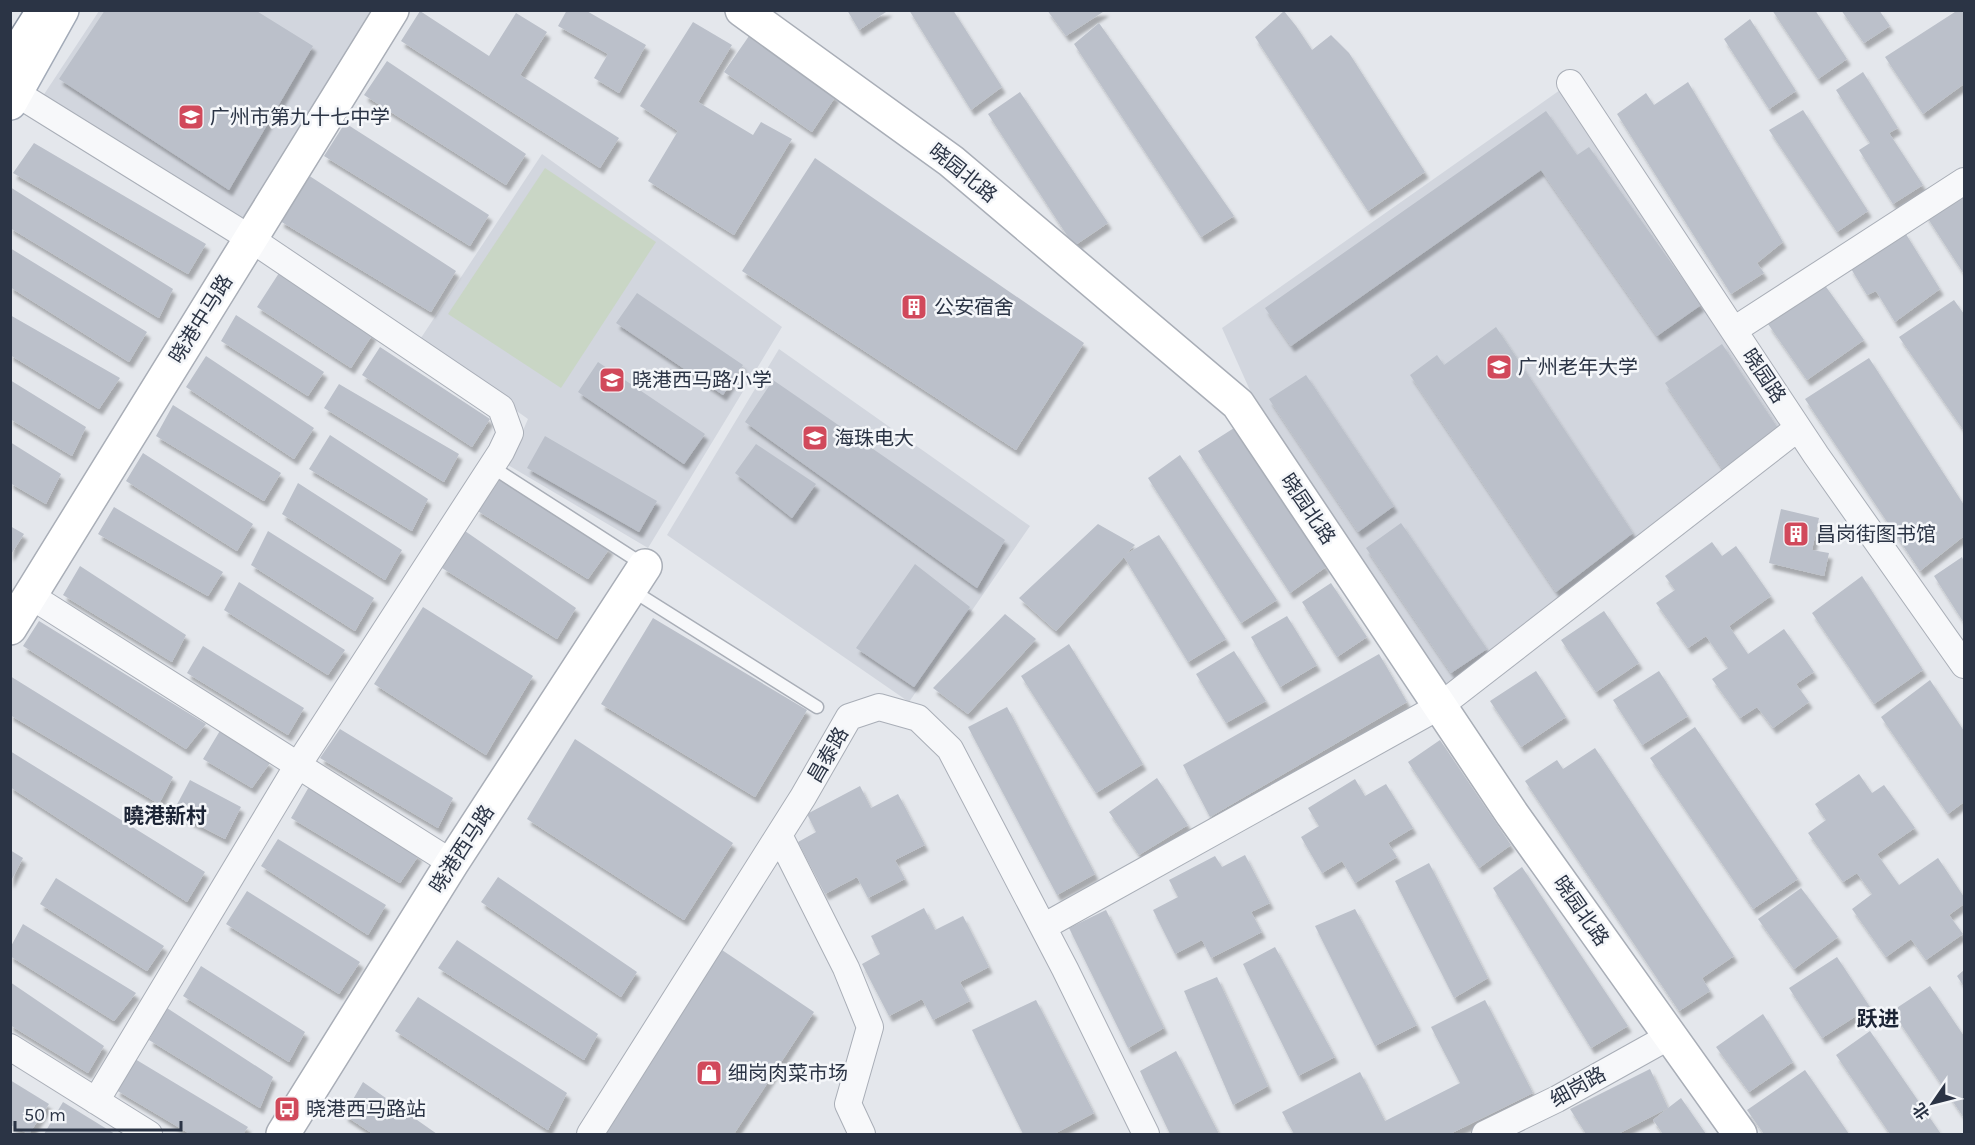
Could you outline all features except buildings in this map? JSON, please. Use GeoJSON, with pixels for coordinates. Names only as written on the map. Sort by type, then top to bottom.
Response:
{"type":"FeatureCollection","features":[{"type":"Feature","properties":{"kind":"main road"},"geometry":{"type":"LineString","coordinates":[[12,86],[44,10]]}},
{"type":"Feature","properties":{"kind":"main road"},"geometry":{"type":"LineString","coordinates":[[12,86],[62,10]]}},
{"type":"Feature","properties":{"kind":"main road","name":"晓港中马路"},"geometry":{"type":"LineString","coordinates":[[10,628],[392,10]]}},
{"type":"Feature","properties":{"kind":"main road","name":"晓园北路"},"geometry":{"type":"LineString","coordinates":[[742,10],[951,161],[1238,404],[1512,814],[1740,1134]]}},
{"type":"Feature","properties":{"kind":"main road","name":"晓港西马路"},"geometry":{"type":"LineString","coordinates":[[283,1134],[452,863],[638,577]]}},
{"type":"Feature","properties":{"kind":"street","name":"晓园路"},"geometry":{"type":"LineString","coordinates":[[1570,83],[1798,428],[1965,665]]}},
{"type":"Feature","properties":{"kind":"street"},"geometry":{"type":"LineString","coordinates":[[12,86],[251,239],[501,408],[510,433],[492,467],[298,765],[96,1101]]}},
{"type":"Feature","properties":{"kind":"street"},"geometry":{"type":"LineString","coordinates":[[1734,330],[1965,181]]}},
{"type":"Feature","properties":{"kind":"street"},"geometry":{"type":"LineString","coordinates":[[1043,927],[1440,706],[1798,428]]}},
{"type":"Feature","properties":{"kind":"street"},"geometry":{"type":"LineString","coordinates":[[31,596],[452,863]]}},
{"type":"Feature","properties":{"kind":"street","name":"昌泰路"},"geometry":{"type":"LineString","coordinates":[[590,1134],[779,835],[849,717],[879,707],[918,718],[950,749],[1043,927],[1146,1134]]}},
{"type":"Feature","properties":{"kind":"street"},"geometry":{"type":"LineString","coordinates":[[779,835],[846,968],[870,1027],[848,1104],[862,1134]]}},
{"type":"Feature","properties":{"kind":"street","name":"细岗路"},"geometry":{"type":"LineString","coordinates":[[1485,1134],[1557,1099],[1670,1036]]}},
{"type":"Feature","properties":{"kind":"street"},"geometry":{"type":"LineString","coordinates":[[10,1047],[149,1134]]}},
{"type":"Feature","properties":{"kind":"lane"},"geometry":{"type":"LineString","coordinates":[[492,467],[817,707]]}},
{"type":"Feature","properties":{"kind":"shaded area","name":"广州市第九十七中学"},"geometry":{"type":"Polygon","coordinates":[[[99,11],[392,11],[251,239],[37,105],[99,11]]]}},
{"type":"Feature","properties":{"kind":"shaded area","name":"广州老年大学"},"geometry":{"type":"Polygon","coordinates":[[[1570,83],[1798,428],[1440,706],[1257,406],[1222,328],[1570,83]]]}},
{"type":"Feature","properties":{"kind":"shaded area","name":"晓港西马路小学"},"geometry":{"type":"Polygon","coordinates":[[[542,154],[782,327],[648,548],[508,465],[528,419],[419,341],[542,154]]]}},
{"type":"Feature","properties":{"kind":"shaded area","name":"海珠电大"},"geometry":{"type":"Polygon","coordinates":[[[779,349],[1030,526],[909,702],[667,535],[779,349]]]}},
{"type":"Feature","properties":{"kind":"green space"},"geometry":{"type":"Polygon","coordinates":[[[545,168],[656,242],[561,388],[448,314],[545,168]]]}},
{"type":"Feature","properties":{"kind":"place","name":"广州市第九十七中学"},"geometry":{"type":"Point","coordinates":[191,117]}},
{"type":"Feature","properties":{"kind":"place","name":"公安宿舍"},"geometry":{"type":"Point","coordinates":[914,307]}},
{"type":"Feature","properties":{"kind":"place","name":"广州老年大学"},"geometry":{"type":"Point","coordinates":[1499,367]}},
{"type":"Feature","properties":{"kind":"place","name":"晓港西马路小学"},"geometry":{"type":"Point","coordinates":[612,380]}},
{"type":"Feature","properties":{"kind":"place","name":"海珠电大"},"geometry":{"type":"Point","coordinates":[815,438]}},
{"type":"Feature","properties":{"kind":"place","name":"昌岗街图书馆"},"geometry":{"type":"Point","coordinates":[1796,534]}},
{"type":"Feature","properties":{"kind":"place","name":"细岗肉菜市场"},"geometry":{"type":"Point","coordinates":[709,1073]}},
{"type":"Feature","properties":{"kind":"place","name":"晓港西马路站"},"geometry":{"type":"Point","coordinates":[287,1109]}},
{"type":"Feature","properties":{"kind":"district","name":"曉港新村"},"geometry":{"type":"Point","coordinates":[165,816]}},
{"type":"Feature","properties":{"kind":"district","name":"跃进"},"geometry":{"type":"Point","coordinates":[1878,1019]}}]}
